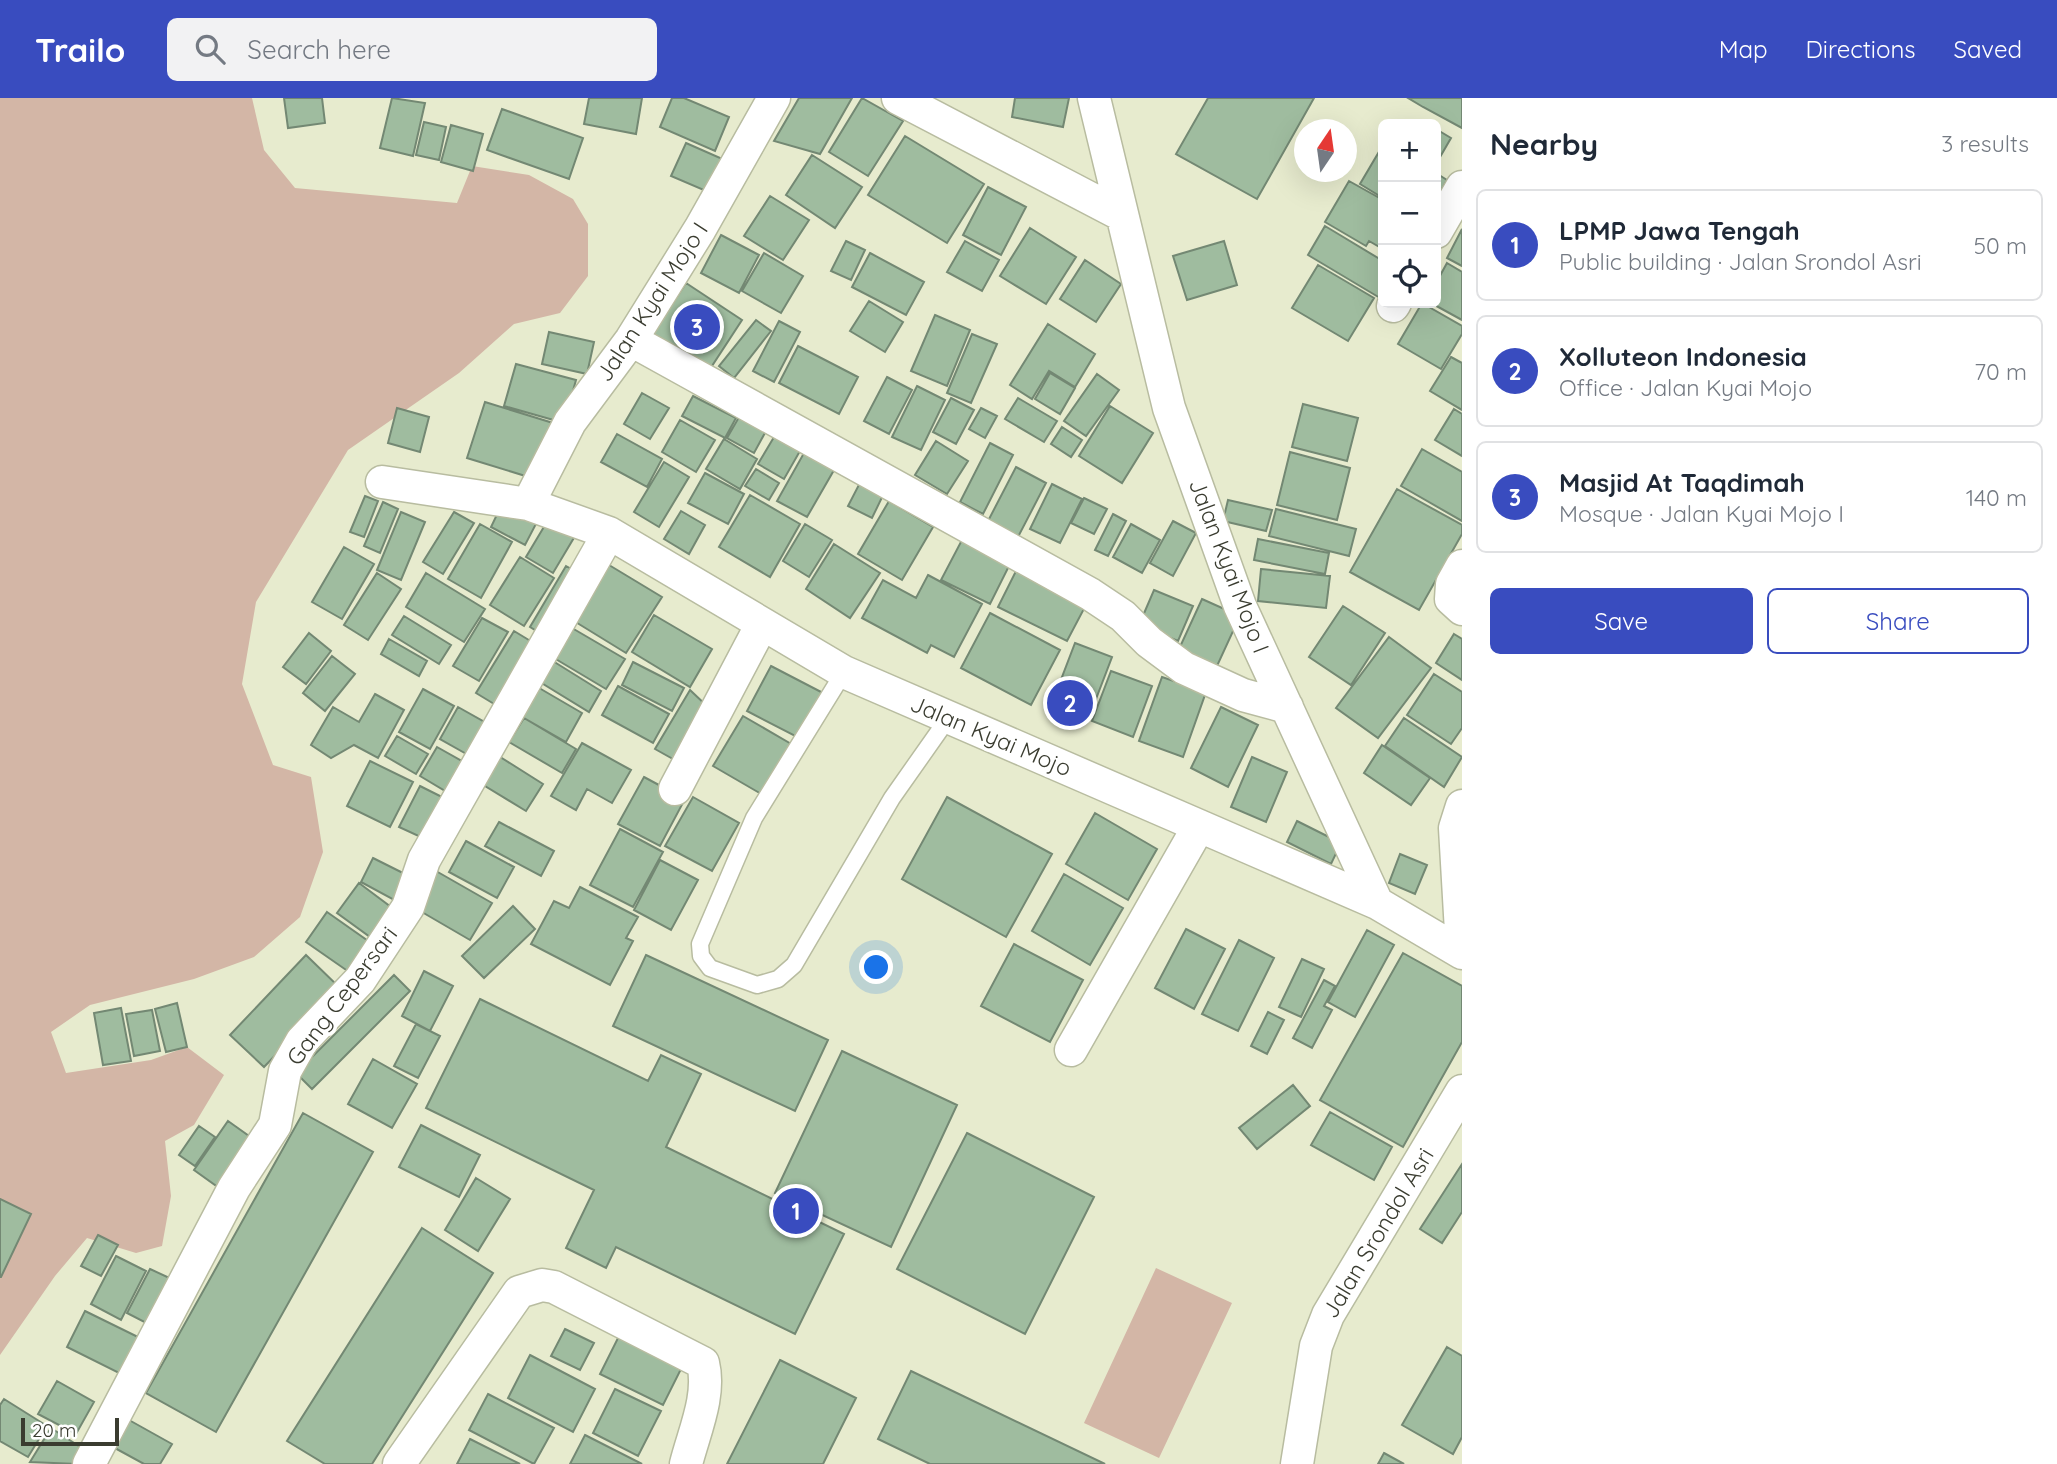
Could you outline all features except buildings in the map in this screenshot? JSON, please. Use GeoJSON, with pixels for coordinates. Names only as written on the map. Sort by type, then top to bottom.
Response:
{"type":"FeatureCollection","features":[{"type":"Feature","properties":{"kind":"street","name":"Jalan Kyai Mojo I"},"geometry":{"type":"LineString","coordinates":[[528,504],[570,422],[631,340],[700,229],[774,98]]}},
{"type":"Feature","properties":{"kind":"street"},"geometry":{"type":"LineString","coordinates":[[898,98],[1120,215]]}},
{"type":"Feature","properties":{"kind":"street","name":"Jalan Kyai Mojo I"},"geometry":{"type":"LineString","coordinates":[[1094,98],[1120,215],[1169,408],[1240,606],[1377,903]]}},
{"type":"Feature","properties":{"kind":"street"},"geometry":{"type":"LineString","coordinates":[[1441,223],[1462,187]]}},
{"type":"Feature","properties":{"kind":"street"},"geometry":{"type":"LineString","coordinates":[[631,340],[1090,594],[1123,616],[1149,642],[1185,668],[1242,695],[1287,707]]}},
{"type":"Feature","properties":{"kind":"street","name":"Jalan Kyai Mojo"},"geometry":{"type":"LineString","coordinates":[[382,482],[528,504],[609,533],[844,672],[1377,903],[1462,951]]}},
{"type":"Feature","properties":{"kind":"street","name":"Gang Cepersari"},"geometry":{"type":"LineString","coordinates":[[89,1464],[233,1188],[275,1125],[285,1073],[302,1041],[360,980],[408,906],[424,860],[609,533]]}},
{"type":"Feature","properties":{"kind":"street"},"geometry":{"type":"LineString","coordinates":[[1462,566],[1450,592],[1451,598],[1462,609]]}},
{"type":"Feature","properties":{"kind":"street"},"geometry":{"type":"LineString","coordinates":[[675,789],[762,624]]}},
{"type":"Feature","properties":{"kind":"street"},"geometry":{"type":"LineString","coordinates":[[1462,806],[1455,828],[1462,951]]}},
{"type":"Feature","properties":{"kind":"street"},"geometry":{"type":"LineString","coordinates":[[1071,1051],[1199,826]]}},
{"type":"Feature","properties":{"kind":"street","name":"Jalan Srondol Asri"},"geometry":{"type":"LineString","coordinates":[[1297,1464],[1316,1346],[1328,1315],[1462,1091]]}},
{"type":"Feature","properties":{"kind":"street"},"geometry":{"type":"LineString","coordinates":[[399,1464],[519,1292],[541,1285],[554,1287],[703,1363],[707,1378],[704,1396],[686,1464]]}},
{"type":"Feature","properties":{"kind":"lane"},"geometry":{"type":"LineString","coordinates":[[844,672],[754,818],[700,944],[701,956],[710,968],[757,985],[778,979],[794,965],[892,798],[948,718]]}},
{"type":"Feature","properties":{"kind":"shaded area"},"geometry":{"type":"Polygon","coordinates":[[[0,98],[252,98],[264,150],[295,188],[457,203],[472,166],[529,175],[573,199],[588,224],[588,276],[560,313],[514,324],[459,373],[348,450],[256,602],[242,684],[273,765],[311,777],[323,852],[300,917],[254,957],[194,979],[90,1005],[51,1032],[66,1073],[151,1060],[187,1047],[224,1075],[194,1125],[165,1141],[171,1196],[162,1246],[136,1253],[87,1238],[55,1276],[0,1355],[0,98]]]}},
{"type":"Feature","properties":{"kind":"shaded area"},"geometry":{"type":"Polygon","coordinates":[[[1156,1268],[1232,1303],[1159,1458],[1084,1423],[1156,1268]]]}},
{"type":"Feature","properties":{"kind":"place","name":"Masjid At Taqdimah"},"geometry":{"type":"Point","coordinates":[697,327]}},
{"type":"Feature","properties":{"kind":"place","name":"Xolluteon Indonesia"},"geometry":{"type":"Point","coordinates":[1070,703]}},
{"type":"Feature","properties":{"kind":"place","name":"LPMP Jawa Tengah"},"geometry":{"type":"Point","coordinates":[796,1211]}}]}
